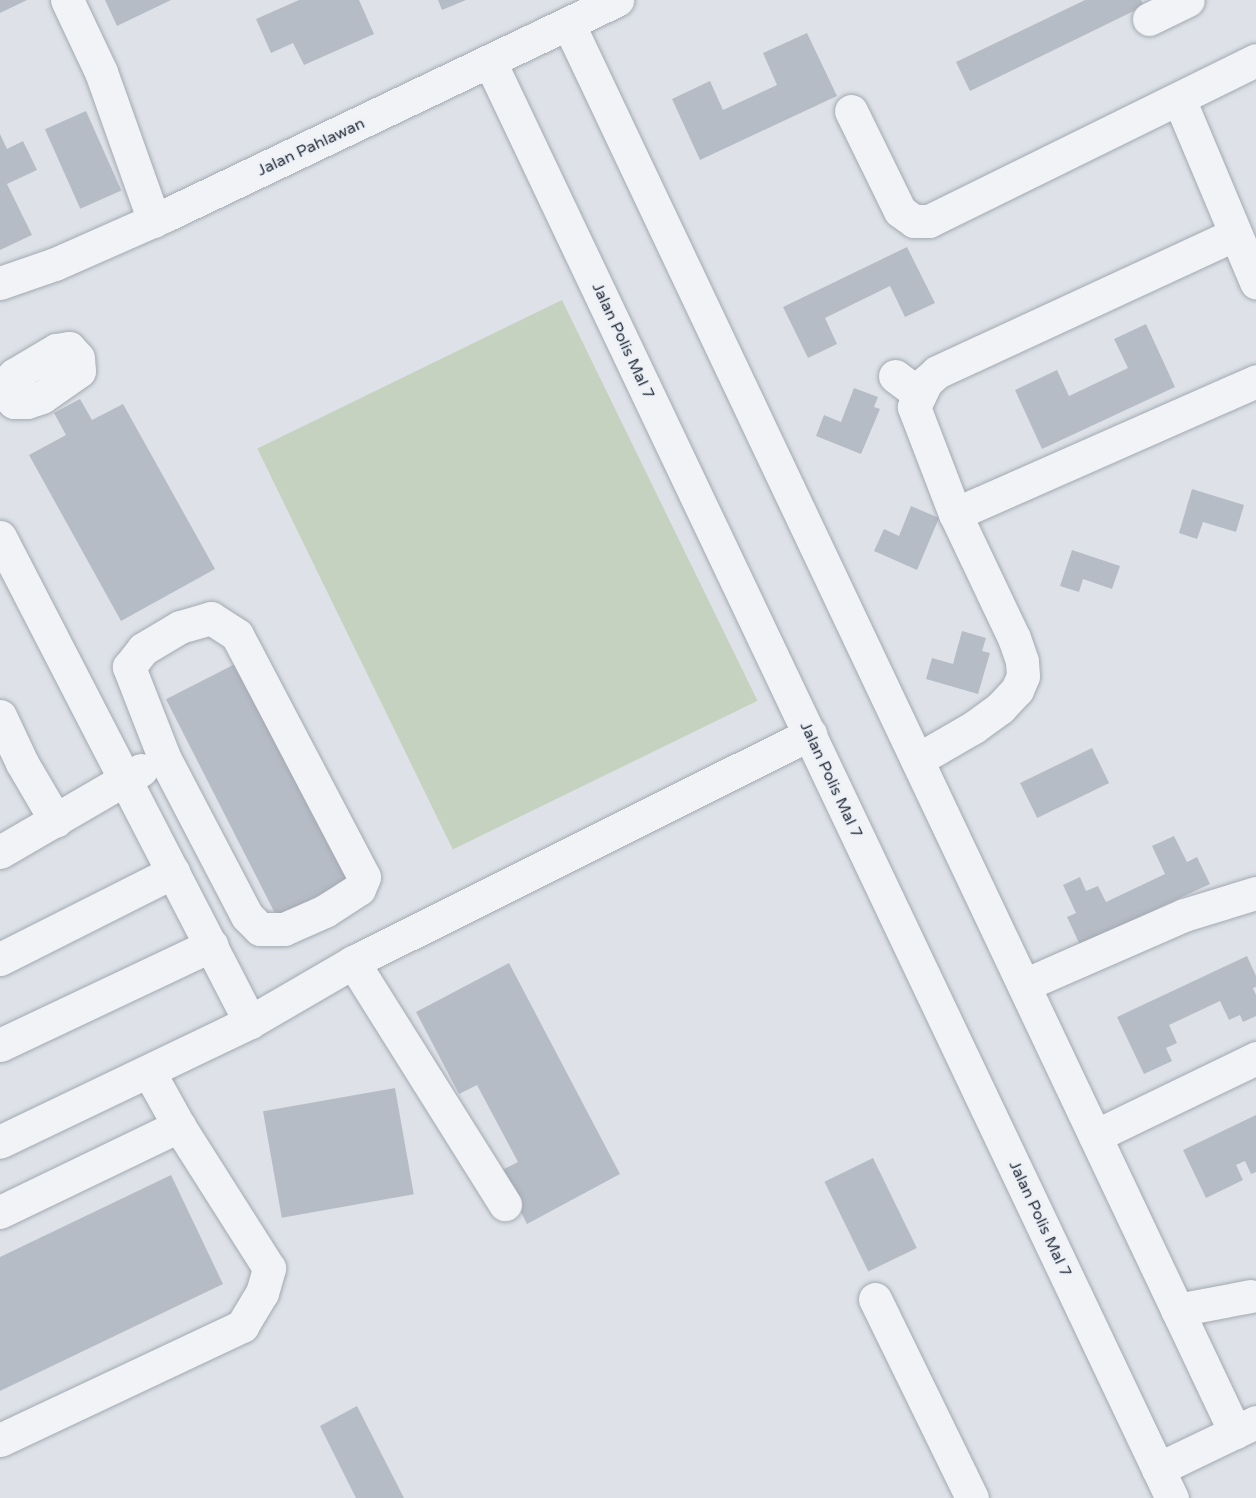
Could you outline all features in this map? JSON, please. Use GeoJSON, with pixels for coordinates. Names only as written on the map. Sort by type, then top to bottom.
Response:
{"type":"FeatureCollection","features":[{"type":"Feature","properties":{"kind":"street"},"geometry":{"type":"LineString","coordinates":[[67,0],[101,72],[154,221]]}},
{"type":"Feature","properties":{"kind":"street","name":"Jalan Pahlawan"},"geometry":{"type":"LineString","coordinates":[[0,283],[55,264],[154,221],[569,25],[617,0]]}},
{"type":"Feature","properties":{"kind":"street"},"geometry":{"type":"LineString","coordinates":[[1149,19],[1188,0]]}},
{"type":"Feature","properties":{"kind":"street"},"geometry":{"type":"LineString","coordinates":[[569,25],[1178,1311],[1245,1427],[1158,1469]]}},
{"type":"Feature","properties":{"kind":"street"},"geometry":{"type":"LineString","coordinates":[[851,111],[900,211],[906,217],[921,222],[929,221],[1256,60]]}},
{"type":"Feature","properties":{"kind":"street","name":"Jalan Polis Mal 7"},"geometry":{"type":"LineString","coordinates":[[490,62],[1172,1498]]}},
{"type":"Feature","properties":{"kind":"street"},"geometry":{"type":"LineString","coordinates":[[1179,99],[1234,235],[1256,282]]}},
{"type":"Feature","properties":{"kind":"street"},"geometry":{"type":"LineString","coordinates":[[918,760],[974,727],[1000,708],[1017,690],[1023,676],[1022,660],[1014,638],[955,514],[907,385],[926,382],[937,372],[1234,235]]}},
{"type":"Feature","properties":{"kind":"street"},"geometry":{"type":"LineString","coordinates":[[955,514],[1256,381]]}},
{"type":"Feature","properties":{"kind":"street"},"geometry":{"type":"LineString","coordinates":[[0,537],[14,559],[124,781],[212,945],[250,1022]]}},
{"type":"Feature","properties":{"kind":"street"},"geometry":{"type":"LineString","coordinates":[[211,618],[237,635],[243,645],[364,877],[359,889],[325,911],[284,929],[260,929],[247,916],[164,756],[129,667],[143,649],[180,627],[211,618]]}},
{"type":"Feature","properties":{"kind":"street"},"geometry":{"type":"LineString","coordinates":[[0,716],[11,768],[56,821]]}},
{"type":"Feature","properties":{"kind":"street"},"geometry":{"type":"LineString","coordinates":[[0,1142],[250,1022],[353,962],[810,734]]}},
{"type":"Feature","properties":{"kind":"street"},"geometry":{"type":"LineString","coordinates":[[0,852],[164,756]]}},
{"type":"Feature","properties":{"kind":"street"},"geometry":{"type":"LineString","coordinates":[[0,959],[173,872]]}},
{"type":"Feature","properties":{"kind":"street"},"geometry":{"type":"LineString","coordinates":[[1024,985],[1184,915],[1256,893]]}},
{"type":"Feature","properties":{"kind":"street"},"geometry":{"type":"LineString","coordinates":[[0,1045],[212,945]]}},
{"type":"Feature","properties":{"kind":"street"},"geometry":{"type":"LineString","coordinates":[[353,962],[505,1203]]}},
{"type":"Feature","properties":{"kind":"street"},"geometry":{"type":"LineString","coordinates":[[1095,1136],[1256,1058]]}},
{"type":"Feature","properties":{"kind":"street"},"geometry":{"type":"LineString","coordinates":[[0,1440],[242,1326],[262,1293],[268,1268],[179,1126],[149,1072]]}},
{"type":"Feature","properties":{"kind":"street"},"geometry":{"type":"LineString","coordinates":[[0,1212],[179,1126]]}},
{"type":"Feature","properties":{"kind":"street"},"geometry":{"type":"LineString","coordinates":[[1178,1311],[1251,1296]]}},
{"type":"Feature","properties":{"kind":"street"},"geometry":{"type":"LineString","coordinates":[[875,1299],[972,1498]]}},
{"type":"Feature","properties":{"kind":"green space"},"geometry":{"type":"Polygon","coordinates":[[[562,300],[758,701],[453,849],[257,449],[562,300]]]}},
{"type":"Feature","properties":{"kind":"building"},"geometry":{"type":"Polygon","coordinates":[[[0,0],[27,0],[0,13],[0,0]]]}},
{"type":"Feature","properties":{"kind":"building"},"geometry":{"type":"Polygon","coordinates":[[[105,0],[171,0],[117,26],[105,0]]]}},
{"type":"Feature","properties":{"kind":"building"},"geometry":{"type":"Polygon","coordinates":[[[299,0],[359,0],[374,34],[304,65],[293,43],[271,53],[256,19],[299,0]]]}},
{"type":"Feature","properties":{"kind":"building"},"geometry":{"type":"Polygon","coordinates":[[[438,0],[466,0],[442,10],[438,0]]]}},
{"type":"Feature","properties":{"kind":"building"},"geometry":{"type":"Polygon","coordinates":[[[1085,0],[1141,0],[1144,6],[970,91],[956,62],[1085,0]]]}},
{"type":"Feature","properties":{"kind":"building"},"geometry":{"type":"Polygon","coordinates":[[[807,33],[837,96],[700,160],[672,99],[710,81],[723,110],[777,85],[763,53],[807,33]]]}},
{"type":"Feature","properties":{"kind":"building"},"geometry":{"type":"Polygon","coordinates":[[[86,111],[121,190],[80,209],[45,129],[86,111]]]}},
{"type":"Feature","properties":{"kind":"building"},"geometry":{"type":"Polygon","coordinates":[[[0,134],[7,149],[23,141],[37,170],[7,184],[32,235],[0,250],[0,134]]]}},
{"type":"Feature","properties":{"kind":"building"},"geometry":{"type":"Polygon","coordinates":[[[907,247],[935,303],[905,317],[890,286],[825,318],[837,344],[808,358],[783,307],[907,247]]]}},
{"type":"Feature","properties":{"kind":"building"},"geometry":{"type":"Polygon","coordinates":[[[1146,324],[1175,387],[1042,449],[1015,390],[1057,370],[1069,396],[1128,368],[1114,339],[1146,324]]]}},
{"type":"Feature","properties":{"kind":"building"},"geometry":{"type":"Polygon","coordinates":[[[854,388],[878,397],[874,407],[880,409],[861,454],[816,436],[824,415],[841,422],[854,388]]]}},
{"type":"Feature","properties":{"kind":"building"},"geometry":{"type":"Polygon","coordinates":[[[80,399],[92,420],[123,404],[215,569],[121,621],[29,455],[66,435],[54,413],[80,399]]]}},
{"type":"Feature","properties":{"kind":"building"},"geometry":{"type":"Polygon","coordinates":[[[1192,489],[1244,505],[1236,532],[1203,522],[1197,539],[1179,533],[1192,489]]]}},
{"type":"Feature","properties":{"kind":"building"},"geometry":{"type":"Polygon","coordinates":[[[911,506],[939,518],[917,570],[874,551],[884,529],[899,536],[911,506]]]}},
{"type":"Feature","properties":{"kind":"building"},"geometry":{"type":"Polygon","coordinates":[[[1072,550],[1120,566],[1112,589],[1083,579],[1079,592],[1060,586],[1072,550]]]}},
{"type":"Feature","properties":{"kind":"building"},"geometry":{"type":"Polygon","coordinates":[[[962,631],[986,638],[982,651],[990,653],[978,694],[926,679],[932,658],[953,664],[962,631]]]}},
{"type":"Feature","properties":{"kind":"building"},"geometry":{"type":"Polygon","coordinates":[[[239,662],[350,879],[277,917],[166,699],[239,662]]]}},
{"type":"Feature","properties":{"kind":"building"},"geometry":{"type":"Polygon","coordinates":[[[1092,748],[1109,783],[1037,818],[1020,783],[1092,748]]]}},
{"type":"Feature","properties":{"kind":"building"},"geometry":{"type":"Polygon","coordinates":[[[1174,836],[1187,862],[1197,857],[1210,884],[1080,945],[1067,917],[1076,913],[1063,885],[1080,877],[1086,891],[1098,886],[1106,902],[1165,874],[1152,846],[1174,836]]]}},
{"type":"Feature","properties":{"kind":"building"},"geometry":{"type":"Polygon","coordinates":[[[1247,956],[1256,976],[1256,987],[1253,988],[1256,995],[1256,1016],[1243,1022],[1240,1015],[1229,1020],[1220,1001],[1169,1025],[1177,1043],[1166,1048],[1172,1061],[1144,1074],[1117,1017],[1247,956]]]}},
{"type":"Feature","properties":{"kind":"building"},"geometry":{"type":"Polygon","coordinates":[[[509,963],[620,1174],[527,1224],[500,1171],[518,1162],[477,1085],[459,1094],[416,1012],[509,963]]]}},
{"type":"Feature","properties":{"kind":"building"},"geometry":{"type":"Polygon","coordinates":[[[395,1088],[414,1194],[282,1218],[263,1111],[395,1088]]]}},
{"type":"Feature","properties":{"kind":"building"},"geometry":{"type":"Polygon","coordinates":[[[1256,1115],[1256,1172],[1251,1174],[1245,1161],[1236,1165],[1243,1180],[1206,1198],[1183,1150],[1256,1115]]]}},
{"type":"Feature","properties":{"kind":"building"},"geometry":{"type":"Polygon","coordinates":[[[873,1158],[917,1248],[868,1272],[824,1182],[873,1158]]]}},
{"type":"Feature","properties":{"kind":"building"},"geometry":{"type":"Polygon","coordinates":[[[171,1175],[223,1284],[0,1391],[0,1257],[171,1175]]]}},
{"type":"Feature","properties":{"kind":"building"},"geometry":{"type":"Polygon","coordinates":[[[357,1406],[404,1498],[356,1498],[320,1426],[357,1406]]]}}]}
